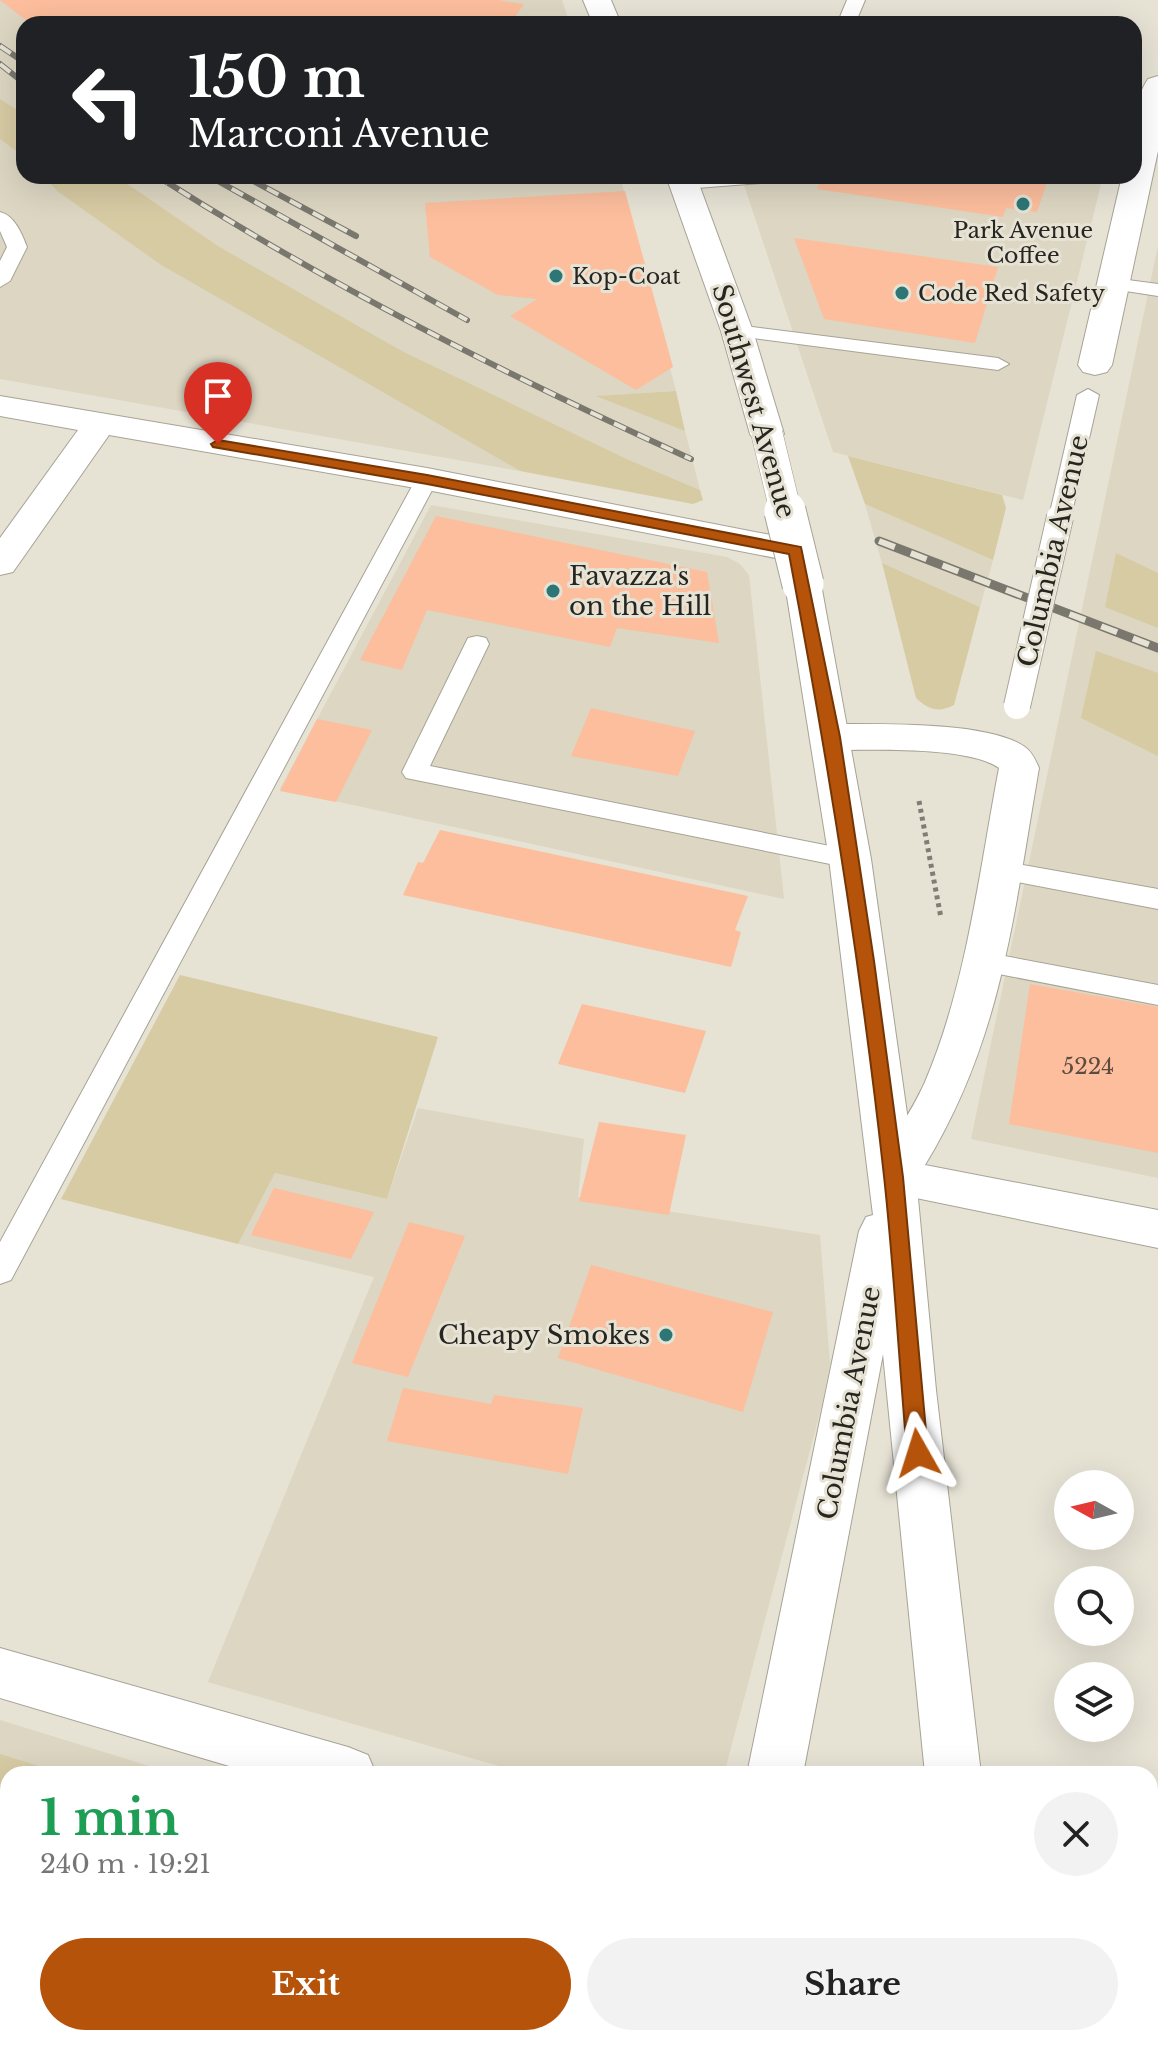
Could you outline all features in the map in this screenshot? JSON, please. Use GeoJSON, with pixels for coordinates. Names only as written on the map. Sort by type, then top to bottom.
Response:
{"type":"FeatureCollection","features":[{"type":"Feature","properties":{"kind":"street"},"geometry":{"type":"LineString","coordinates":[[1142,167],[1154,118],[1158,85]]}},
{"type":"Feature","properties":{"kind":"street","name":"Southwest Avenue"},"geometry":{"type":"LineString","coordinates":[[684,184],[737,331],[767,434],[800,567],[832,737],[893,1177],[911,1390],[952,1766]]}},
{"type":"Feature","properties":{"kind":"street"},"geometry":{"type":"LineString","coordinates":[[1095,365],[1138,184]]}},
{"type":"Feature","properties":{"kind":"street"},"geometry":{"type":"LineString","coordinates":[[0,406],[427,479],[718,536],[800,567]]}},
{"type":"Feature","properties":{"kind":"street"},"geometry":{"type":"LineString","coordinates":[[0,564],[99,424]]}},
{"type":"Feature","properties":{"kind":"street","name":"Columbia Avenue"},"geometry":{"type":"LineString","coordinates":[[777,1766],[893,1177],[927,1125],[948,1079],[970,1016],[1019,768],[1013,757],[998,750],[892,737],[832,737]]}},
{"type":"Feature","properties":{"kind":"street"},"geometry":{"type":"LineString","coordinates":[[893,1177],[1158,1229]]}},
{"type":"Feature","properties":{"kind":"street"},"geometry":{"type":"LineString","coordinates":[[0,1673],[320,1766]]}},
{"type":"Feature","properties":{"kind":"lane"},"geometry":{"type":"LineString","coordinates":[[0,218],[12,233],[17,247],[0,281]]}},
{"type":"Feature","properties":{"kind":"lane"},"geometry":{"type":"LineString","coordinates":[[1113,284],[1158,290]]}},
{"type":"Feature","properties":{"kind":"lane"},"geometry":{"type":"LineString","coordinates":[[737,331],[998,364]]}},
{"type":"Feature","properties":{"kind":"lane","name":"Columbia Avenue"},"geometry":{"type":"LineString","coordinates":[[1017,706],[1088,395]]}},
{"type":"Feature","properties":{"kind":"lane"},"geometry":{"type":"LineString","coordinates":[[0,1271],[427,479]]}},
{"type":"Feature","properties":{"kind":"lane"},"geometry":{"type":"LineString","coordinates":[[477,644],[415,772],[850,859]]}},
{"type":"Feature","properties":{"kind":"lane"},"geometry":{"type":"LineString","coordinates":[[1000,870],[1158,899]]}},
{"type":"Feature","properties":{"kind":"lane"},"geometry":{"type":"LineString","coordinates":[[983,962],[1158,995]]}},
{"type":"Feature","properties":{"kind":"path"},"geometry":{"type":"LineString","coordinates":[[919,801],[942,923]]}},
{"type":"Feature","properties":{"kind":"shaded area"},"geometry":{"type":"Polygon","coordinates":[[[0,0],[562,0],[567,16],[16,16],[16,109],[0,99],[0,0]]]}},
{"type":"Feature","properties":{"kind":"shaded area"},"geometry":{"type":"Polygon","coordinates":[[[0,99],[16,109],[16,151],[0,139],[0,99]]]}},
{"type":"Feature","properties":{"kind":"shaded area"},"geometry":{"type":"Polygon","coordinates":[[[0,139],[16,151],[16,184],[50,184],[161,265],[520,471],[0,379],[0,139]]]}},
{"type":"Feature","properties":{"kind":"shaded area"},"geometry":{"type":"Polygon","coordinates":[[[50,184],[128,184],[218,246],[402,351],[629,460],[700,490],[703,500],[693,504],[520,471],[161,265],[50,184]]]}},
{"type":"Feature","properties":{"kind":"shaded area"},"geometry":{"type":"Polygon","coordinates":[[[128,184],[622,184],[676,391],[599,396],[685,431],[700,490],[629,460],[402,351],[218,246],[128,184]]]}},
{"type":"Feature","properties":{"kind":"shaded area"},"geometry":{"type":"Polygon","coordinates":[[[744,184],[1101,184],[1023,500],[833,452],[744,184]]]}},
{"type":"Feature","properties":{"kind":"shaded area"},"geometry":{"type":"Polygon","coordinates":[[[1158,246],[1158,1178],[971,1139],[1158,246]]]}},
{"type":"Feature","properties":{"kind":"shaded area"},"geometry":{"type":"Polygon","coordinates":[[[676,391],[685,431],[596,396],[676,391]]]}},
{"type":"Feature","properties":{"kind":"shaded area"},"geometry":{"type":"Polygon","coordinates":[[[848,456],[1002,495],[1006,508],[993,560],[865,504],[848,456]]]}},
{"type":"Feature","properties":{"kind":"shaded area"},"geometry":{"type":"Polygon","coordinates":[[[865,504],[993,560],[980,607],[882,563],[865,504]]]}},
{"type":"Feature","properties":{"kind":"shaded area"},"geometry":{"type":"Polygon","coordinates":[[[431,505],[727,557],[740,564],[749,575],[784,899],[280,789],[431,505]]]}},
{"type":"Feature","properties":{"kind":"shaded area"},"geometry":{"type":"Polygon","coordinates":[[[1116,553],[1158,573],[1158,628],[1105,607],[1116,553]]]}},
{"type":"Feature","properties":{"kind":"shaded area"},"geometry":{"type":"Polygon","coordinates":[[[882,563],[980,607],[954,705],[934,709],[916,698],[882,563]]]}},
{"type":"Feature","properties":{"kind":"shaded area"},"geometry":{"type":"Polygon","coordinates":[[[1096,651],[1158,673],[1158,756],[1081,718],[1096,651]]]}},
{"type":"Feature","properties":{"kind":"shaded area"},"geometry":{"type":"Polygon","coordinates":[[[180,975],[438,1037],[387,1199],[275,1173],[238,1244],[61,1199],[180,975]]]}},
{"type":"Feature","properties":{"kind":"shaded area"},"geometry":{"type":"Polygon","coordinates":[[[418,1108],[584,1139],[578,1197],[820,1235],[830,1364],[822,1405],[726,1766],[498,1766],[208,1682],[374,1277],[238,1244],[275,1173],[387,1199],[418,1108]]]}},
{"type":"Feature","properties":{"kind":"shaded area"},"geometry":{"type":"Polygon","coordinates":[[[0,1720],[149,1766],[0,1766],[0,1720]]]}},
{"type":"Feature","properties":{"kind":"shaded area"},"geometry":{"type":"Polygon","coordinates":[[[0,1754],[38,1766],[0,1766],[0,1754]]]}},
{"type":"Feature","properties":{"kind":"building"},"geometry":{"type":"Polygon","coordinates":[[[0,0],[497,0],[524,4],[516,16],[21,16],[0,0]]]}},
{"type":"Feature","properties":{"kind":"building"},"geometry":{"type":"Polygon","coordinates":[[[819,184],[1046,184],[1037,212],[1006,208],[1003,217],[817,189],[819,184]]]}},
{"type":"Feature","properties":{"kind":"building","name":"Kop-Coat"},"geometry":{"type":"Polygon","coordinates":[[[625,191],[673,367],[636,390],[510,316],[537,299],[498,295],[430,257],[425,203],[625,191]]]}},
{"type":"Feature","properties":{"kind":"building","name":"Code Red Safety"},"geometry":{"type":"Polygon","coordinates":[[[794,238],[998,267],[975,343],[824,319],[794,238]]]}},
{"type":"Feature","properties":{"kind":"building","name":"Favazza's on the Hill"},"geometry":{"type":"Polygon","coordinates":[[[436,516],[707,572],[719,643],[617,628],[610,647],[427,610],[402,670],[360,660],[436,516]]]}},
{"type":"Feature","properties":{"kind":"building"},"geometry":{"type":"Polygon","coordinates":[[[591,708],[695,731],[678,776],[571,756],[591,708]]]}},
{"type":"Feature","properties":{"kind":"building"},"geometry":{"type":"Polygon","coordinates":[[[317,719],[372,730],[336,802],[280,791],[317,719]]]}},
{"type":"Feature","properties":{"kind":"building"},"geometry":{"type":"Polygon","coordinates":[[[440,830],[748,896],[735,930],[741,932],[731,967],[403,895],[418,862],[423,863],[440,830]]]}},
{"type":"Feature","properties":{"kind":"building"},"geometry":{"type":"Polygon","coordinates":[[[1030,984],[1158,1007],[1158,1153],[1009,1124],[1030,984]]]}},
{"type":"Feature","properties":{"kind":"building"},"geometry":{"type":"Polygon","coordinates":[[[582,1004],[706,1031],[685,1093],[558,1064],[582,1004]]]}},
{"type":"Feature","properties":{"kind":"building"},"geometry":{"type":"Polygon","coordinates":[[[599,1122],[686,1135],[669,1215],[579,1201],[599,1122]]]}},
{"type":"Feature","properties":{"kind":"building"},"geometry":{"type":"Polygon","coordinates":[[[274,1188],[374,1212],[351,1259],[251,1235],[274,1188]]]}},
{"type":"Feature","properties":{"kind":"building"},"geometry":{"type":"Polygon","coordinates":[[[409,1222],[465,1236],[408,1377],[352,1363],[409,1222]]]}},
{"type":"Feature","properties":{"kind":"building","name":"Cheapy Smokes"},"geometry":{"type":"Polygon","coordinates":[[[591,1265],[773,1312],[743,1412],[558,1358],[591,1265]]]}},
{"type":"Feature","properties":{"kind":"building"},"geometry":{"type":"Polygon","coordinates":[[[403,1388],[491,1404],[494,1395],[583,1408],[568,1474],[387,1441],[403,1388]]]}},
{"type":"Feature","properties":{"kind":"railway"},"geometry":{"type":"LineString","coordinates":[[0,46],[16,57]]}},
{"type":"Feature","properties":{"kind":"railway"},"geometry":{"type":"LineString","coordinates":[[0,64],[16,77]]}},
{"type":"Feature","properties":{"kind":"railway"},"geometry":{"type":"LineString","coordinates":[[170,184],[419,327],[691,459]]}},
{"type":"Feature","properties":{"kind":"railway"},"geometry":{"type":"LineString","coordinates":[[223,184],[467,320]]}},
{"type":"Feature","properties":{"kind":"railway"},"geometry":{"type":"LineString","coordinates":[[259,184],[356,236]]}},
{"type":"Feature","properties":{"kind":"railway"},"geometry":{"type":"LineString","coordinates":[[879,541],[1158,648]]}},
{"type":"Feature","properties":{"kind":"place","name":"Park Avenue Coffee"},"geometry":{"type":"Point","coordinates":[1023,204]}},
{"type":"Feature","properties":{"kind":"place","name":"Kop-Coat"},"geometry":{"type":"Point","coordinates":[556,276]}},
{"type":"Feature","properties":{"kind":"place","name":"Code Red Safety"},"geometry":{"type":"Point","coordinates":[902,293]}},
{"type":"Feature","properties":{"kind":"place","name":"Favazza's on the Hill"},"geometry":{"type":"Point","coordinates":[553,591]}},
{"type":"Feature","properties":{"kind":"place","name":"Cheapy Smokes"},"geometry":{"type":"Point","coordinates":[666,1335]}},
{"type":"Feature","properties":{"kind":"route"},"geometry":{"type":"LineString","coordinates":[[218,444],[427,479],[796,551],[832,737],[865,961],[893,1177],[918,1453]]}}]}
